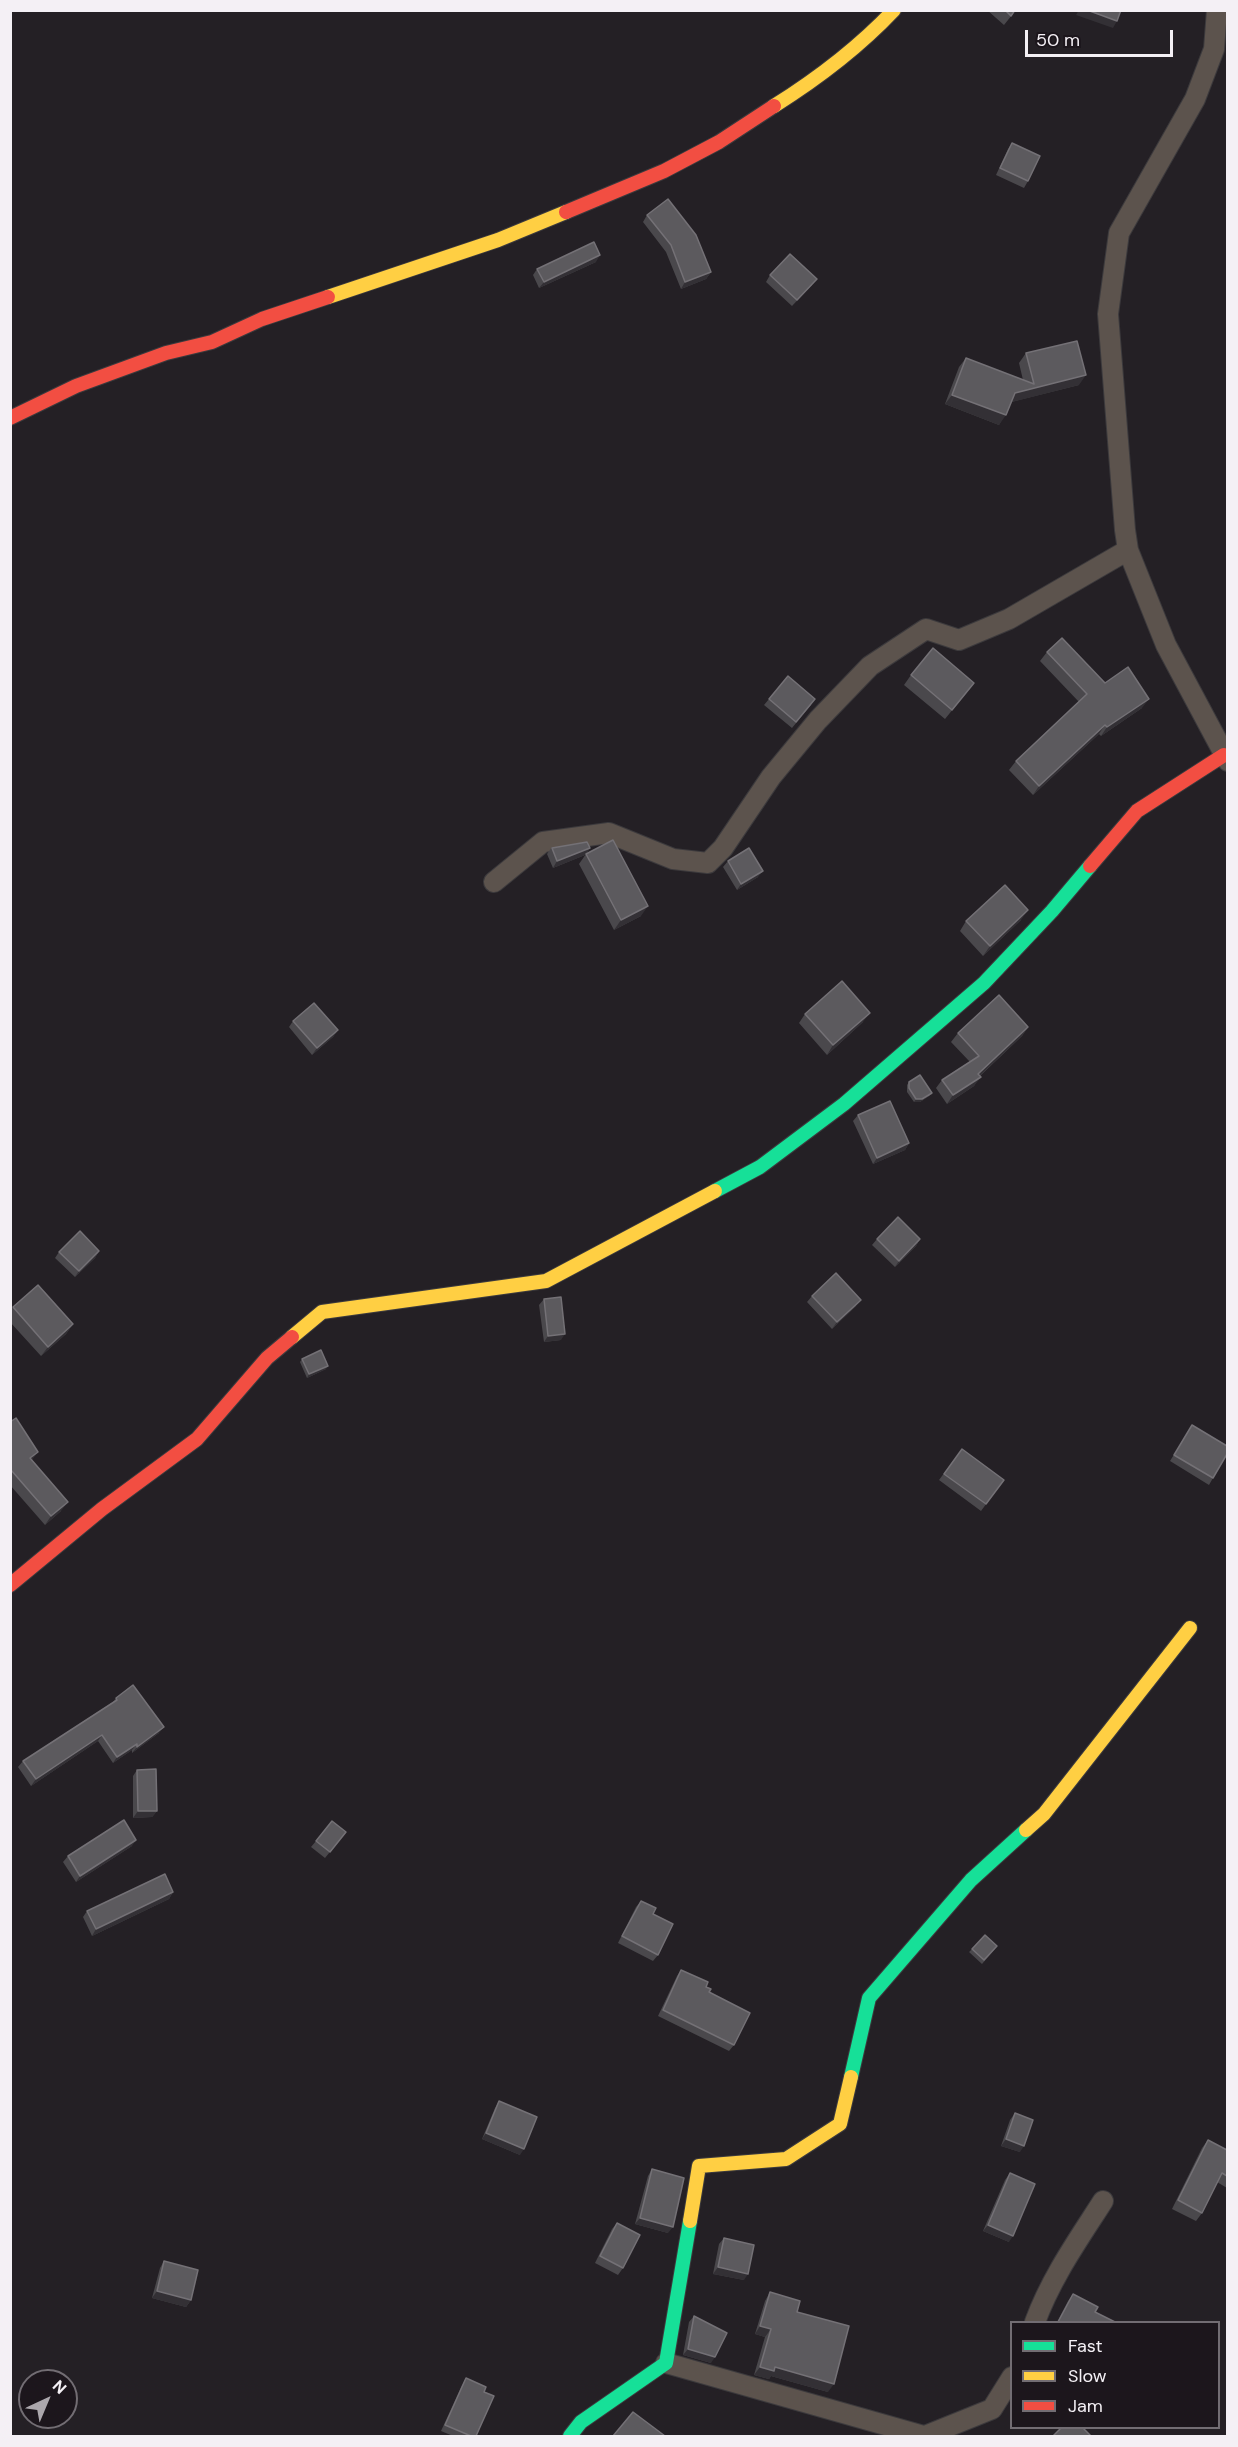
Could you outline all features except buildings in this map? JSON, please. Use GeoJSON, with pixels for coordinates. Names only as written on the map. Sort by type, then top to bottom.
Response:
{"type":"FeatureCollection","features":[{"type":"Feature","properties":{"kind":"street"},"geometry":{"type":"LineString","coordinates":[[10,418],[76,386],[166,353],[212,342],[262,319],[498,240],[664,171],[719,142],[804,87],[874,31],[894,10]]}},
{"type":"Feature","properties":{"kind":"street"},"geometry":{"type":"LineString","coordinates":[[10,1585],[102,1509],[197,1439],[267,1358],[322,1312],[546,1281],[760,1167],[844,1104],[984,983],[1052,911],[1137,811],[1226,758],[1166,645],[1128,550],[1108,314],[1119,233],[1195,99],[1214,49],[1217,10]]}},
{"type":"Feature","properties":{"kind":"street"},"geometry":{"type":"LineString","coordinates":[[494,882],[543,842],[609,833],[673,859],[708,864],[723,848],[771,777],[818,720],[870,666],[926,628],[959,640],[1009,619],[1128,550]]}},
{"type":"Feature","properties":{"kind":"street"},"geometry":{"type":"LineString","coordinates":[[570,2436],[581,2422],[666,2363],[699,2166],[786,2159],[840,2124],[869,1998],[971,1880],[1044,1814],[1190,1628]]}},
{"type":"Feature","properties":{"kind":"street"},"geometry":{"type":"LineString","coordinates":[[1035,2321],[1060,2269],[1103,2201]]}},
{"type":"Feature","properties":{"kind":"street"},"geometry":{"type":"LineString","coordinates":[[666,2363],[925,2436],[992,2409],[1010,2379]]}},
{"type":"Feature","properties":{"kind":"traffic: fast"},"geometry":{"type":"LineString","coordinates":[[715,1191],[760,1167],[844,1104],[984,983],[1052,911],[1090,866]]}},
{"type":"Feature","properties":{"kind":"traffic: fast"},"geometry":{"type":"LineString","coordinates":[[851,2077],[869,1998],[971,1880],[1026,1830]]}},
{"type":"Feature","properties":{"kind":"traffic: fast"},"geometry":{"type":"LineString","coordinates":[[570,2436],[581,2422],[666,2363],[690,2221]]}},
{"type":"Feature","properties":{"kind":"traffic: slow"},"geometry":{"type":"LineString","coordinates":[[774,106],[837,62],[894,10]]}},
{"type":"Feature","properties":{"kind":"traffic: slow"},"geometry":{"type":"LineString","coordinates":[[328,297],[498,240],[566,212]]}},
{"type":"Feature","properties":{"kind":"traffic: slow"},"geometry":{"type":"LineString","coordinates":[[292,1337],[322,1312],[546,1281],[715,1191]]}},
{"type":"Feature","properties":{"kind":"traffic: slow"},"geometry":{"type":"LineString","coordinates":[[1026,1830],[1044,1814],[1190,1628]]}},
{"type":"Feature","properties":{"kind":"traffic: slow"},"geometry":{"type":"LineString","coordinates":[[690,2221],[699,2166],[786,2159],[840,2124],[851,2077]]}},
{"type":"Feature","properties":{"kind":"traffic: jam"},"geometry":{"type":"LineString","coordinates":[[566,212],[664,171],[719,142],[774,106]]}},
{"type":"Feature","properties":{"kind":"traffic: jam"},"geometry":{"type":"LineString","coordinates":[[10,418],[76,386],[166,353],[212,342],[262,319],[328,297]]}},
{"type":"Feature","properties":{"kind":"traffic: jam"},"geometry":{"type":"LineString","coordinates":[[1090,866],[1137,811],[1224,755]]}},
{"type":"Feature","properties":{"kind":"traffic: jam"},"geometry":{"type":"LineString","coordinates":[[10,1585],[102,1509],[197,1439],[267,1358],[292,1337]]}}]}
